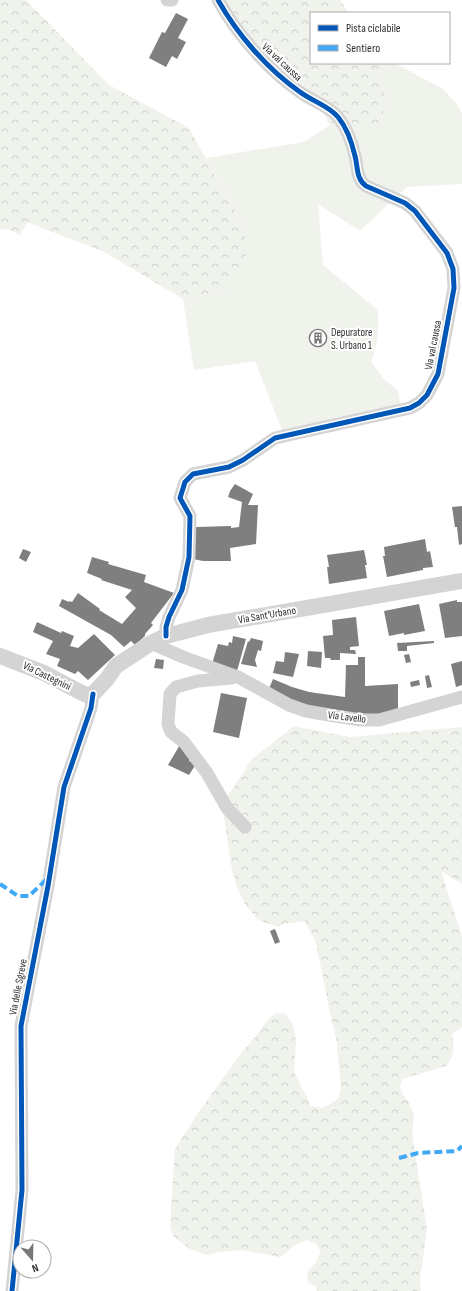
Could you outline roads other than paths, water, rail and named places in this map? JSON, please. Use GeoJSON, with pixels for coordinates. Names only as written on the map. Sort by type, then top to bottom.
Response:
{"type":"FeatureCollection","features":[{"type":"Feature","properties":{"kind":"street"},"geometry":{"type":"LineString","coordinates":[[167,0],[172,0]]}},
{"type":"Feature","properties":{"kind":"street","name":"Via val caussa"},"geometry":{"type":"LineString","coordinates":[[166,636],[166,628],[169,618],[182,590],[189,557],[190,516],[180,498],[185,482],[193,474],[229,467],[275,438],[410,408],[419,403],[427,395],[438,374],[454,288],[453,269],[447,253],[425,223],[406,203],[362,183],[359,176],[353,146],[346,129],[338,117],[333,112],[300,92],[273,70],[238,31],[218,0]]}},
{"type":"Feature","properties":{"kind":"street","name":"Via Sant'Urbano"},"geometry":{"type":"LineString","coordinates":[[93,694],[116,666],[150,643],[166,636],[208,625],[462,582]]}},
{"type":"Feature","properties":{"kind":"street","name":"Via Lavello"},"geometry":{"type":"LineString","coordinates":[[150,643],[183,658],[238,677],[289,705],[300,709],[361,720],[379,720],[462,697]]}},
{"type":"Feature","properties":{"kind":"street","name":"Via Castegnini"},"geometry":{"type":"LineString","coordinates":[[0,656],[44,673],[87,695],[93,694]]}},
{"type":"Feature","properties":{"kind":"street"},"geometry":{"type":"LineString","coordinates":[[238,677],[198,680],[176,687],[170,694],[168,720],[171,732],[184,742],[207,774],[227,808],[245,827]]}},
{"type":"Feature","properties":{"kind":"street","name":"Via delle Sgreve"},"geometry":{"type":"LineString","coordinates":[[12,1291],[22,1190],[21,1026],[48,886],[64,788],[91,708],[93,694]]}},
{"type":"Feature","properties":{"kind":"place","name":"Depuratore S. Urbano 1"},"geometry":{"type":"Point","coordinates":[318,338]}}]}
